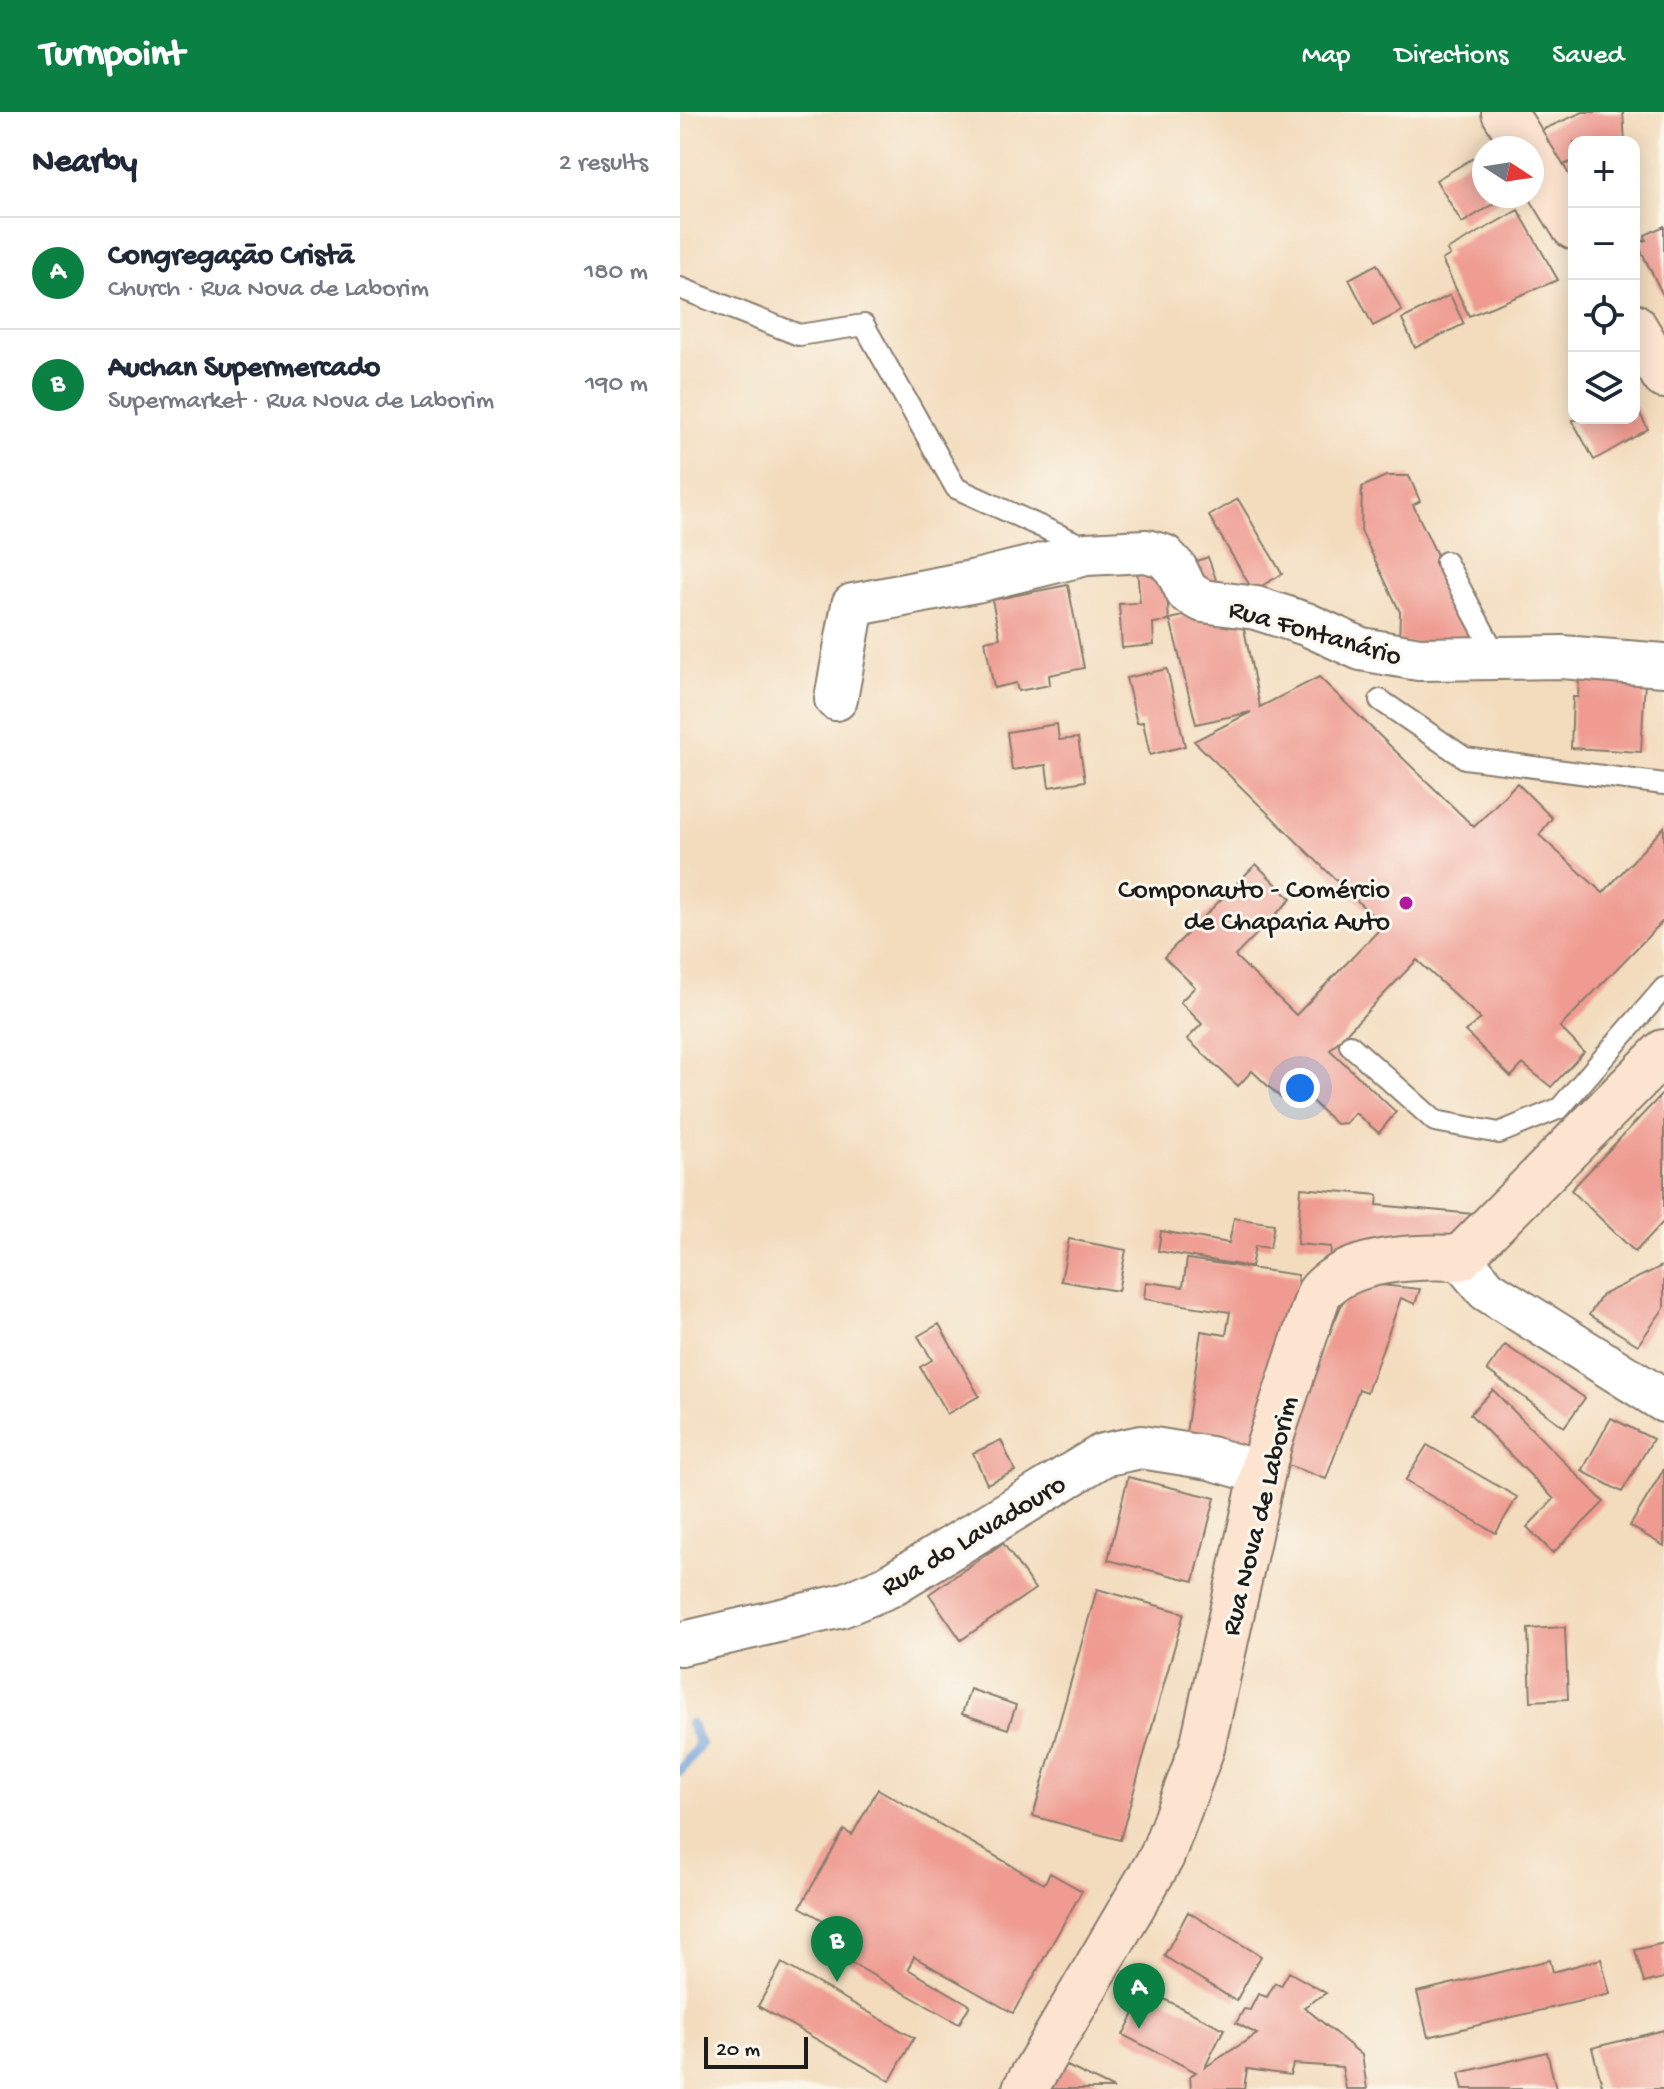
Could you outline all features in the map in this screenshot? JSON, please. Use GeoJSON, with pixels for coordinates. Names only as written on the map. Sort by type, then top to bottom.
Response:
{"type":"FeatureCollection","features":[{"type":"Feature","properties":{"kind":"street"},"geometry":{"type":"LineString","coordinates":[[1504,112],[1519,136]]}},
{"type":"Feature","properties":{"kind":"street"},"geometry":{"type":"LineString","coordinates":[[1544,178],[1568,217]]}},
{"type":"Feature","properties":{"kind":"street"},"geometry":{"type":"LineString","coordinates":[[1640,336],[1664,376]]}},
{"type":"Feature","properties":{"kind":"street","name":"Rua Fontanário"},"geometry":{"type":"LineString","coordinates":[[836,699],[853,605],[1099,553],[1146,551],[1164,556],[1176,569],[1187,592],[1203,601],[1256,608],[1306,624],[1361,649],[1419,659],[1562,657],[1664,665]]}},
{"type":"Feature","properties":{"kind":"street"},"geometry":{"type":"LineString","coordinates":[[1664,1052],[1460,1258],[1487,1290],[1664,1401]]}},
{"type":"Feature","properties":{"kind":"street","name":"Rua Nova de Laborim"},"geometry":{"type":"LineString","coordinates":[[1025,2089],[1162,1856],[1202,1748],[1262,1473],[1319,1293],[1327,1283],[1382,1261],[1409,1256],[1460,1258]]}},
{"type":"Feature","properties":{"kind":"street","name":"Rua do Lavadouro"},"geometry":{"type":"LineString","coordinates":[[680,1644],[841,1606],[887,1587],[1103,1455],[1141,1447],[1210,1458],[1262,1473]]}},
{"type":"Feature","properties":{"kind":"lane"},"geometry":{"type":"LineString","coordinates":[[680,288],[799,335],[864,325],[956,488],[1099,553]]}},
{"type":"Feature","properties":{"kind":"lane"},"geometry":{"type":"LineString","coordinates":[[1446,562],[1497,657]]}},
{"type":"Feature","properties":{"kind":"lane"},"geometry":{"type":"LineString","coordinates":[[1380,700],[1465,758],[1664,784]]}},
{"type":"Feature","properties":{"kind":"lane"},"geometry":{"type":"LineString","coordinates":[[1350,1045],[1435,1121],[1499,1133],[1560,1108],[1664,988]]}},
{"type":"Feature","properties":{"kind":"building"},"geometry":{"type":"Polygon","coordinates":[[[1583,112],[1623,112],[1625,136],[1568,136],[1568,163],[1558,167],[1544,144],[1544,136],[1537,132],[1583,112]]]}},
{"type":"Feature","properties":{"kind":"building"},"geometry":{"type":"Polygon","coordinates":[[[1472,159],[1472,208],[1486,208],[1462,223],[1436,180],[1472,159]]]}},
{"type":"Feature","properties":{"kind":"building"},"geometry":{"type":"Polygon","coordinates":[[[1518,210],[1558,280],[1469,316],[1442,260],[1450,255],[1447,250],[1518,210]]]}},
{"type":"Feature","properties":{"kind":"building"},"geometry":{"type":"Polygon","coordinates":[[[1664,226],[1664,297],[1640,249],[1640,242],[1646,240],[1645,235],[1664,226]]]}},
{"type":"Feature","properties":{"kind":"building"},"geometry":{"type":"Polygon","coordinates":[[[1377,264],[1402,311],[1373,326],[1349,279],[1377,264]]]}},
{"type":"Feature","properties":{"kind":"building"},"geometry":{"type":"Polygon","coordinates":[[[1450,295],[1464,324],[1415,348],[1402,319],[1450,295]]]}},
{"type":"Feature","properties":{"kind":"building"},"geometry":{"type":"Polygon","coordinates":[[[1640,414],[1648,429],[1594,460],[1574,424],[1640,424],[1640,414]]]}},
{"type":"Feature","properties":{"kind":"building"},"geometry":{"type":"Polygon","coordinates":[[[1386,476],[1409,476],[1420,501],[1413,505],[1480,645],[1399,643],[1400,612],[1361,531],[1362,487],[1386,476]]]}},
{"type":"Feature","properties":{"kind":"building"},"geometry":{"type":"Polygon","coordinates":[[[1238,499],[1282,574],[1253,591],[1209,516],[1238,499]]]}},
{"type":"Feature","properties":{"kind":"building"},"geometry":{"type":"Polygon","coordinates":[[[1208,557],[1218,585],[1199,592],[1189,564],[1208,557]]]}},
{"type":"Feature","properties":{"kind":"building"},"geometry":{"type":"Polygon","coordinates":[[[1165,566],[1169,621],[1153,623],[1154,645],[1122,648],[1119,604],[1140,603],[1137,568],[1165,566]]]}},
{"type":"Feature","properties":{"kind":"building"},"geometry":{"type":"Polygon","coordinates":[[[1068,585],[1084,668],[1049,675],[1050,685],[1018,691],[1016,683],[994,688],[985,641],[1000,638],[992,600],[1068,585]]]}},
{"type":"Feature","properties":{"kind":"building"},"geometry":{"type":"Polygon","coordinates":[[[1239,604],[1260,707],[1319,677],[1474,827],[1517,783],[1552,818],[1539,835],[1603,893],[1664,827],[1664,920],[1560,1027],[1584,1052],[1551,1087],[1523,1064],[1511,1077],[1465,1031],[1481,1019],[1417,960],[1330,1050],[1396,1112],[1379,1133],[1355,1113],[1346,1123],[1336,1124],[1295,1085],[1282,1099],[1252,1071],[1238,1086],[1187,1039],[1202,1024],[1180,1002],[1195,987],[1164,957],[1256,864],[1291,899],[1235,956],[1296,1015],[1383,926],[1194,741],[1251,712],[1196,724],[1170,619],[1239,604]]]}},
{"type":"Feature","properties":{"kind":"building"},"geometry":{"type":"Polygon","coordinates":[[[1167,669],[1185,746],[1150,755],[1143,722],[1137,723],[1126,678],[1167,669]]]}},
{"type":"Feature","properties":{"kind":"building"},"geometry":{"type":"Polygon","coordinates":[[[1579,677],[1645,681],[1641,752],[1571,748],[1573,697],[1578,697],[1579,677]]]}},
{"type":"Feature","properties":{"kind":"building"},"geometry":{"type":"Polygon","coordinates":[[[1057,724],[1059,740],[1078,738],[1085,781],[1049,787],[1046,765],[1012,770],[1007,732],[1057,724]]]}},
{"type":"Feature","properties":{"kind":"building"},"geometry":{"type":"Polygon","coordinates":[[[1664,1092],[1664,1221],[1635,1252],[1571,1190],[1664,1092]]]}},
{"type":"Feature","properties":{"kind":"building"},"geometry":{"type":"Polygon","coordinates":[[[1301,1188],[1378,1195],[1377,1205],[1473,1214],[1470,1248],[1329,1267],[1331,1247],[1297,1244],[1301,1188]]]}},
{"type":"Feature","properties":{"kind":"building"},"geometry":{"type":"Polygon","coordinates":[[[1234,1218],[1274,1224],[1270,1248],[1255,1246],[1251,1267],[1158,1251],[1161,1231],[1229,1243],[1234,1218]]]}},
{"type":"Feature","properties":{"kind":"building"},"geometry":{"type":"Polygon","coordinates":[[[1069,1239],[1126,1250],[1118,1291],[1061,1281],[1069,1239]]]}},
{"type":"Feature","properties":{"kind":"building"},"geometry":{"type":"Polygon","coordinates":[[[1187,1259],[1298,1275],[1290,1361],[1257,1455],[1185,1440],[1201,1331],[1226,1335],[1230,1312],[1144,1299],[1146,1282],[1183,1287],[1187,1259]]]}},
{"type":"Feature","properties":{"kind":"building"},"geometry":{"type":"Polygon","coordinates":[[[1664,1265],[1664,1308],[1638,1345],[1589,1315],[1602,1295],[1664,1265]]]}},
{"type":"Feature","properties":{"kind":"building"},"geometry":{"type":"Polygon","coordinates":[[[1351,1282],[1420,1289],[1415,1304],[1401,1298],[1367,1392],[1359,1389],[1326,1479],[1276,1461],[1351,1282]]]}},
{"type":"Feature","properties":{"kind":"building"},"geometry":{"type":"Polygon","coordinates":[[[939,1324],[979,1396],[947,1414],[920,1367],[932,1360],[918,1336],[939,1324]]]}},
{"type":"Feature","properties":{"kind":"building"},"geometry":{"type":"Polygon","coordinates":[[[1505,1345],[1585,1398],[1564,1427],[1487,1370],[1505,1345]]]}},
{"type":"Feature","properties":{"kind":"building"},"geometry":{"type":"Polygon","coordinates":[[[1493,1390],[1604,1502],[1553,1553],[1527,1527],[1554,1499],[1470,1414],[1493,1390]]]}},
{"type":"Feature","properties":{"kind":"building"},"geometry":{"type":"Polygon","coordinates":[[[1611,1418],[1653,1439],[1622,1492],[1582,1471],[1611,1418]]]}},
{"type":"Feature","properties":{"kind":"building"},"geometry":{"type":"Polygon","coordinates":[[[1001,1440],[1015,1471],[987,1484],[973,1453],[1001,1440]]]}},
{"type":"Feature","properties":{"kind":"building"},"geometry":{"type":"Polygon","coordinates":[[[1427,1445],[1517,1497],[1496,1533],[1405,1481],[1427,1445]]]}},
{"type":"Feature","properties":{"kind":"building"},"geometry":{"type":"Polygon","coordinates":[[[1664,1469],[1664,1546],[1630,1526],[1664,1469]]]}},
{"type":"Feature","properties":{"kind":"building"},"geometry":{"type":"Polygon","coordinates":[[[1128,1477],[1215,1498],[1194,1581],[1108,1560],[1128,1477]]]}},
{"type":"Feature","properties":{"kind":"building"},"geometry":{"type":"Polygon","coordinates":[[[1003,1543],[1035,1589],[961,1640],[929,1594],[1003,1543]]]}},
{"type":"Feature","properties":{"kind":"building"},"geometry":{"type":"Polygon","coordinates":[[[1097,1589],[1184,1613],[1120,1840],[1033,1816],[1097,1589]]]}},
{"type":"Feature","properties":{"kind":"building"},"geometry":{"type":"Polygon","coordinates":[[[1565,1627],[1568,1699],[1531,1701],[1528,1629],[1565,1627]]]}},
{"type":"Feature","properties":{"kind":"building"},"geometry":{"type":"Polygon","coordinates":[[[970,1689],[1016,1705],[1008,1729],[962,1714],[970,1689]]]}},
{"type":"Feature","properties":{"kind":"building"},"geometry":{"type":"Polygon","coordinates":[[[878,1789],[1044,1884],[1050,1873],[1082,1891],[1013,2013],[914,1957],[908,1969],[970,2005],[959,2024],[843,1958],[854,1938],[800,1907],[844,1830],[852,1835],[878,1789]]]}},
{"type":"Feature","properties":{"kind":"building"},"geometry":{"type":"Polygon","coordinates":[[[1188,1912],[1261,1956],[1236,2001],[1164,1956],[1188,1912]]]}},
{"type":"Feature","properties":{"kind":"building"},"geometry":{"type":"Polygon","coordinates":[[[1664,1943],[1664,1978],[1644,1983],[1635,1950],[1664,1943]]]}},
{"type":"Feature","properties":{"kind":"building"},"geometry":{"type":"Polygon","coordinates":[[[1601,1959],[1610,1994],[1428,2037],[1417,1992],[1550,1960],[1553,1972],[1601,1959]]]}},
{"type":"Feature","properties":{"kind":"building"},"geometry":{"type":"Polygon","coordinates":[[[782,1963],[914,2038],[890,2081],[758,2006],[782,1963]]]}},
{"type":"Feature","properties":{"kind":"building"},"geometry":{"type":"Polygon","coordinates":[[[1289,1972],[1326,1993],[1304,2007],[1362,2055],[1367,2089],[1346,2089],[1342,2067],[1293,2064],[1290,2075],[1247,2069],[1244,2089],[1191,2089],[1190,2076],[1196,2072],[1123,2035],[1146,1990],[1224,2029],[1205,2067],[1257,2034],[1236,2023],[1244,2009],[1250,2010],[1258,1994],[1267,1997],[1275,1983],[1281,1986],[1289,1972]]]}},
{"type":"Feature","properties":{"kind":"building"},"geometry":{"type":"Polygon","coordinates":[[[1664,2030],[1664,2089],[1603,2089],[1592,2048],[1664,2030]]]}},
{"type":"Feature","properties":{"kind":"building"},"geometry":{"type":"Polygon","coordinates":[[[1547,2052],[1556,2089],[1463,2089],[1459,2073],[1547,2052]]]}},
{"type":"Feature","properties":{"kind":"building"},"geometry":{"type":"Polygon","coordinates":[[[1059,2062],[1114,2089],[1044,2089],[1059,2062]]]}},
{"type":"Feature","properties":{"kind":"waterway"},"geometry":{"type":"LineString","coordinates":[[680,1771],[700,1744],[691,1724]]}},
{"type":"Feature","properties":{"kind":"place","name":"Componauto - Comércio de Chaparia Auto"},"geometry":{"type":"Point","coordinates":[1406,903]}},
{"type":"Feature","properties":{"kind":"place","name":"Auchan Supermercado"},"geometry":{"type":"Point","coordinates":[837,1982]}},
{"type":"Feature","properties":{"kind":"place","name":"Congregação Cristã"},"geometry":{"type":"Point","coordinates":[1139,2029]}}]}
